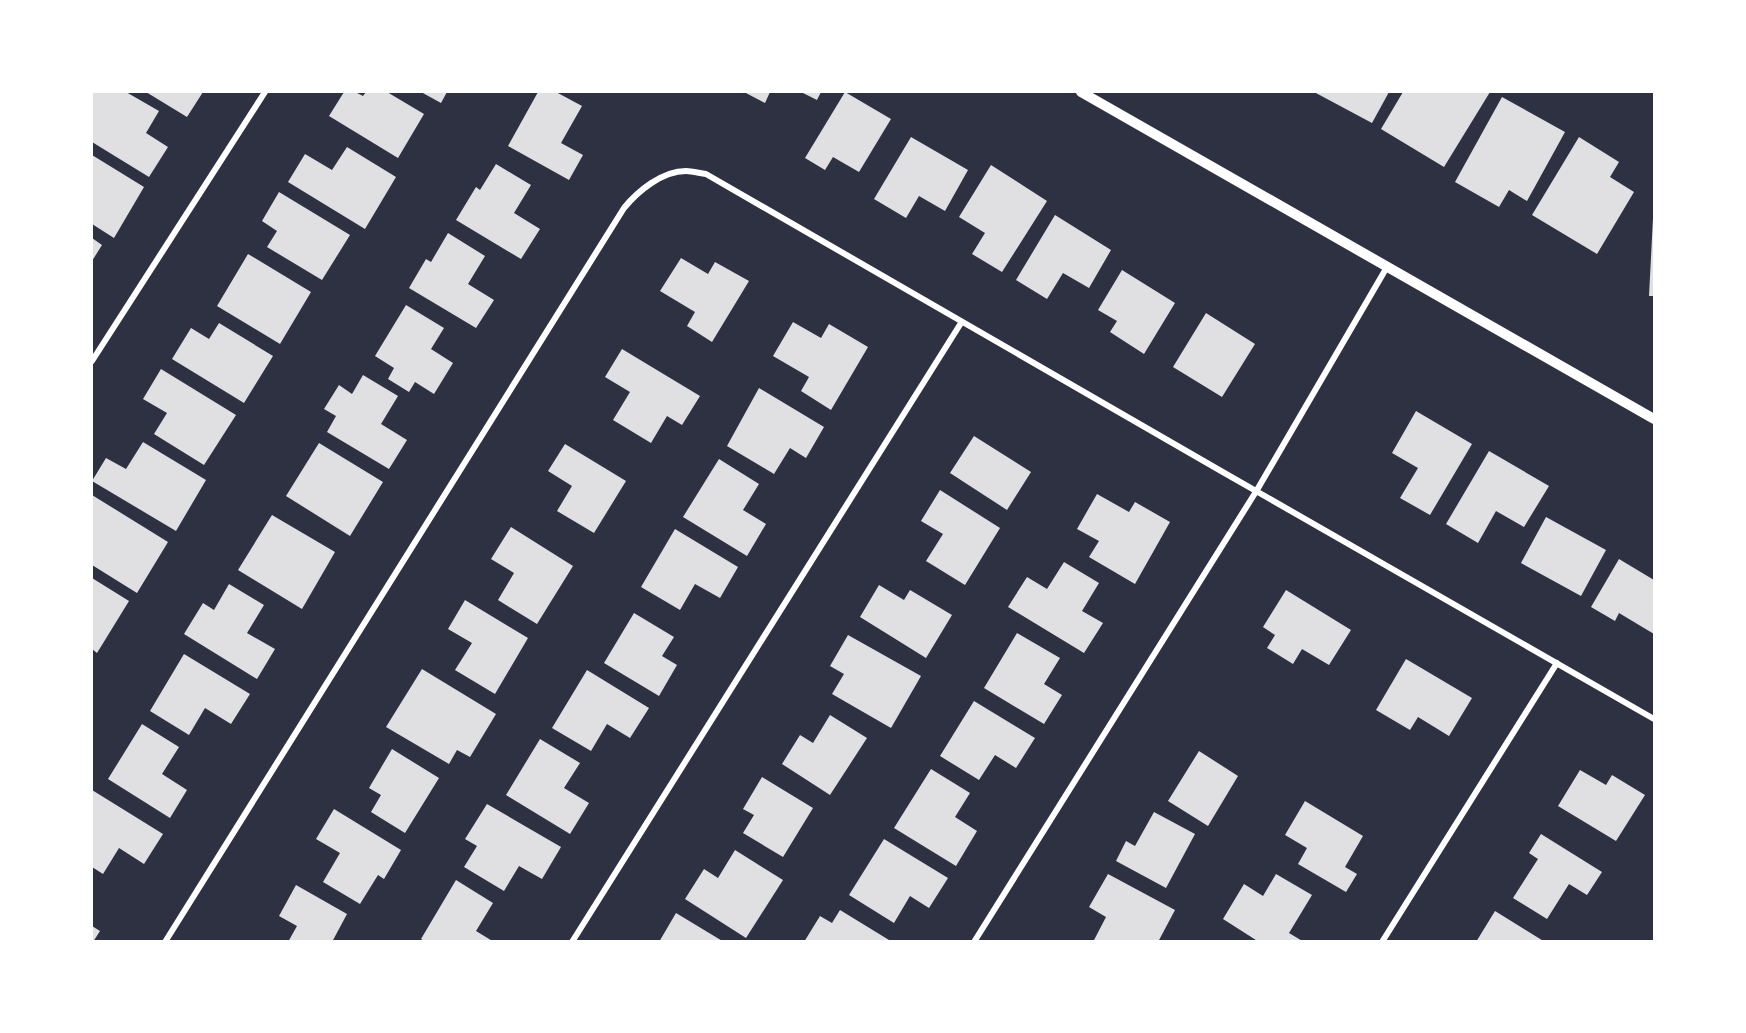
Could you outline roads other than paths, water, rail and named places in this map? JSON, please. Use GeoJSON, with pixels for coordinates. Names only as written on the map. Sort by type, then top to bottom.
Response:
{"type":"FeatureCollection","features":[{"type":"Feature","properties":{"kind":"street"},"geometry":{"type":"LineString","coordinates":[[92,361],[265,92]]}},
{"type":"Feature","properties":{"kind":"street"},"geometry":{"type":"LineString","coordinates":[[1081,92],[1654,419]]}},
{"type":"Feature","properties":{"kind":"street"},"geometry":{"type":"LineString","coordinates":[[165,942],[624,208],[635,195],[666,176],[685,171],[705,174],[1654,719]]}},
{"type":"Feature","properties":{"kind":"street"},"geometry":{"type":"LineString","coordinates":[[974,942],[1257,490],[1387,267]]}},
{"type":"Feature","properties":{"kind":"street"},"geometry":{"type":"LineString","coordinates":[[572,942],[961,323]]}},
{"type":"Feature","properties":{"kind":"street"},"geometry":{"type":"LineString","coordinates":[[1382,942],[1557,663]]}}]}
